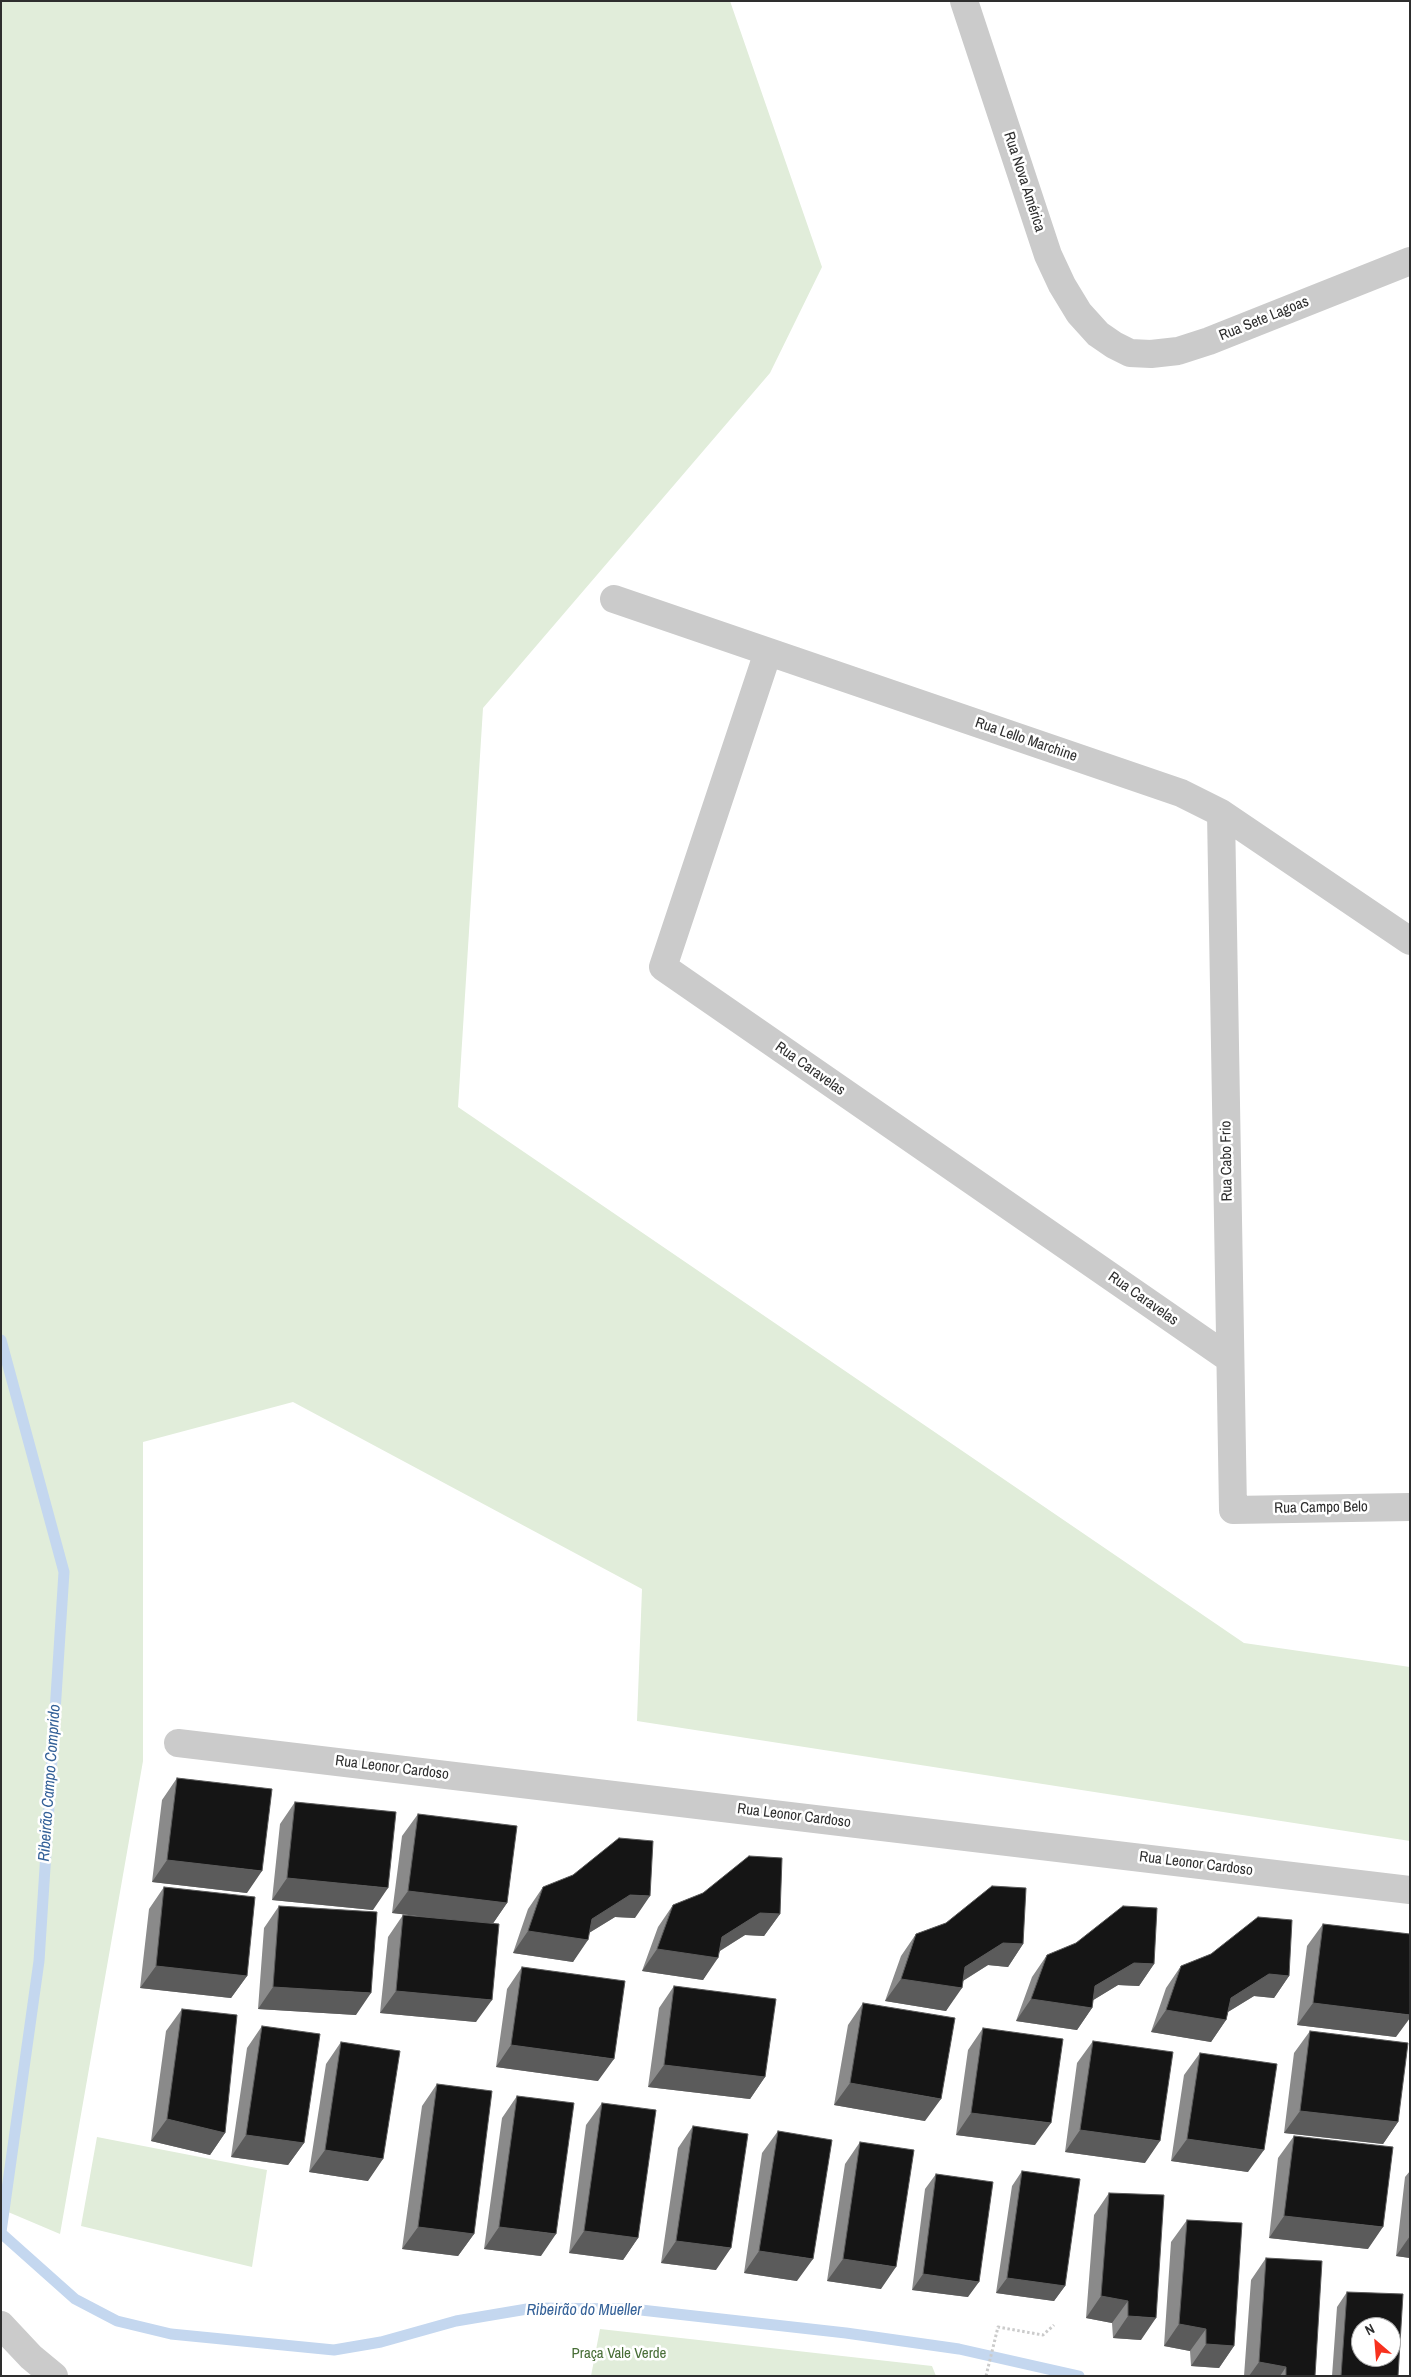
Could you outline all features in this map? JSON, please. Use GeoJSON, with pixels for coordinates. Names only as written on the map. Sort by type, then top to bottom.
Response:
{"type":"FeatureCollection","features":[{"type":"Feature","properties":{"kind":"street","name":"Rua Nova América"},"geometry":{"type":"LineString","coordinates":[[964,1],[1048,256],[1062,285],[1079,313],[1098,334],[1114,345]]}},
{"type":"Feature","properties":{"kind":"street","name":"Rua Sete Lagoas"},"geometry":{"type":"LineString","coordinates":[[1114,345],[1130,353],[1151,354],[1178,351],[1209,341],[1410,261]]}},
{"type":"Feature","properties":{"kind":"street","name":"Rua Lello Marchine"},"geometry":{"type":"LineString","coordinates":[[614,599],[1181,793],[1221,813],[1410,941]]}},
{"type":"Feature","properties":{"kind":"street","name":"Rua Caravelas"},"geometry":{"type":"LineString","coordinates":[[768,652],[663,967],[1230,1360]]}},
{"type":"Feature","properties":{"kind":"street","name":"Rua Cabo Frio"},"geometry":{"type":"LineString","coordinates":[[1221,813],[1233,1510]]}},
{"type":"Feature","properties":{"kind":"street","name":"Rua Campo Belo"},"geometry":{"type":"LineString","coordinates":[[1233,1510],[1410,1507]]}},
{"type":"Feature","properties":{"kind":"street","name":"Rua Leonor Cardoso"},"geometry":{"type":"LineString","coordinates":[[178,1743],[1410,1890]]}},
{"type":"Feature","properties":{"kind":"street"},"geometry":{"type":"LineString","coordinates":[[1,2325],[31,2357],[54,2376]]}},
{"type":"Feature","properties":{"kind":"path"},"geometry":{"type":"LineString","coordinates":[[986,2376],[998,2327],[1043,2335],[1054,2324]]}},
{"type":"Feature","properties":{"kind":"green space"},"geometry":{"type":"Polygon","coordinates":[[[1,1],[730,1],[822,267],[770,373],[483,708],[458,1107],[1244,1643],[1410,1667],[1410,1841],[637,1721],[642,1589],[293,1402],[143,1442],[143,1761],[60,2234],[1,2209],[1,1]]]}},
{"type":"Feature","properties":{"kind":"green space"},"geometry":{"type":"Polygon","coordinates":[[[97,2137],[267,2170],[252,2267],[81,2226],[97,2137]]]}},
{"type":"Feature","properties":{"kind":"green space","name":"Praça Vale Verde"},"geometry":{"type":"Polygon","coordinates":[[[600,2329],[932,2366],[936,2376],[591,2376],[600,2329]]]}},
{"type":"Feature","properties":{"kind":"building"},"geometry":{"type":"Polygon","coordinates":[[[177,1778],[272,1789],[262,1871],[167,1860],[177,1778]]]}},
{"type":"Feature","properties":{"kind":"building"},"geometry":{"type":"Polygon","coordinates":[[[295,1802],[396,1812],[388,1888],[287,1878],[295,1802]]]}},
{"type":"Feature","properties":{"kind":"building"},"geometry":{"type":"Polygon","coordinates":[[[418,1814],[517,1826],[507,1903],[408,1891],[418,1814]]]}},
{"type":"Feature","properties":{"kind":"building"},"geometry":{"type":"Polygon","coordinates":[[[619,1838],[653,1841],[650,1896],[630,1895],[592,1919],[588,1940],[528,1931],[543,1887],[573,1875],[619,1838]]]}},
{"type":"Feature","properties":{"kind":"building"},"geometry":{"type":"Polygon","coordinates":[[[749,1856],[782,1858],[780,1914],[760,1913],[722,1937],[718,1958],[657,1949],[673,1905],[703,1893],[749,1856]]]}},
{"type":"Feature","properties":{"kind":"building"},"geometry":{"type":"Polygon","coordinates":[[[992,1886],[1026,1888],[1023,1944],[1003,1943],[965,1967],[962,1988],[901,1979],[916,1934],[946,1923],[992,1886]]]}},
{"type":"Feature","properties":{"kind":"building"},"geometry":{"type":"Polygon","coordinates":[[[164,1887],[255,1897],[247,1976],[156,1966],[164,1887]]]}},
{"type":"Feature","properties":{"kind":"building"},"geometry":{"type":"Polygon","coordinates":[[[279,1906],[377,1912],[371,1993],[273,1987],[279,1906]]]}},
{"type":"Feature","properties":{"kind":"building"},"geometry":{"type":"Polygon","coordinates":[[[1123,1906],[1157,1908],[1154,1964],[1134,1963],[1095,1986],[1092,2008],[1031,1999],[1047,1955],[1076,1943],[1123,1906]]]}},
{"type":"Feature","properties":{"kind":"building"},"geometry":{"type":"Polygon","coordinates":[[[403,1915],[499,1924],[492,2000],[396,1991],[403,1915]]]}},
{"type":"Feature","properties":{"kind":"building"},"geometry":{"type":"Polygon","coordinates":[[[1258,1917],[1292,1920],[1289,1976],[1269,1974],[1231,1998],[1226,2020],[1166,2010],[1181,1966],[1211,1954],[1258,1917]]]}},
{"type":"Feature","properties":{"kind":"building"},"geometry":{"type":"Polygon","coordinates":[[[1323,1924],[1410,1934],[1410,2015],[1313,2003],[1323,1924]]]}},
{"type":"Feature","properties":{"kind":"building"},"geometry":{"type":"Polygon","coordinates":[[[522,1967],[625,1981],[614,2059],[511,2045],[522,1967]]]}},
{"type":"Feature","properties":{"kind":"building"},"geometry":{"type":"Polygon","coordinates":[[[674,1986],[776,1999],[765,2077],[664,2065],[674,1986]]]}},
{"type":"Feature","properties":{"kind":"building"},"geometry":{"type":"Polygon","coordinates":[[[863,2003],[955,2018],[941,2099],[850,2083],[863,2003]]]}},
{"type":"Feature","properties":{"kind":"building"},"geometry":{"type":"Polygon","coordinates":[[[182,2009],[237,2015],[225,2133],[167,2119],[182,2009]]]}},
{"type":"Feature","properties":{"kind":"building"},"geometry":{"type":"Polygon","coordinates":[[[262,2026],[320,2034],[304,2143],[246,2135],[262,2026]]]}},
{"type":"Feature","properties":{"kind":"building"},"geometry":{"type":"Polygon","coordinates":[[[983,2028],[1063,2039],[1051,2123],[971,2113],[983,2028]]]}},
{"type":"Feature","properties":{"kind":"building"},"geometry":{"type":"Polygon","coordinates":[[[1310,2031],[1408,2043],[1398,2122],[1300,2111],[1310,2031]]]}},
{"type":"Feature","properties":{"kind":"building"},"geometry":{"type":"Polygon","coordinates":[[[1093,2041],[1173,2052],[1160,2141],[1080,2130],[1093,2041]]]}},
{"type":"Feature","properties":{"kind":"building"},"geometry":{"type":"Polygon","coordinates":[[[341,2042],[400,2051],[383,2159],[325,2150],[341,2042]]]}},
{"type":"Feature","properties":{"kind":"building"},"geometry":{"type":"Polygon","coordinates":[[[1200,2053],[1277,2064],[1264,2150],[1187,2139],[1200,2053]]]}},
{"type":"Feature","properties":{"kind":"building"},"geometry":{"type":"Polygon","coordinates":[[[437,2084],[492,2091],[474,2234],[418,2227],[437,2084]]]}},
{"type":"Feature","properties":{"kind":"building"},"geometry":{"type":"Polygon","coordinates":[[[517,2096],[574,2103],[556,2234],[499,2227],[517,2096]]]}},
{"type":"Feature","properties":{"kind":"building"},"geometry":{"type":"Polygon","coordinates":[[[602,2103],[656,2110],[638,2238],[584,2231],[602,2103]]]}},
{"type":"Feature","properties":{"kind":"building"},"geometry":{"type":"Polygon","coordinates":[[[693,2126],[748,2134],[731,2248],[676,2241],[693,2126]]]}},
{"type":"Feature","properties":{"kind":"building"},"geometry":{"type":"Polygon","coordinates":[[[778,2131],[832,2140],[813,2259],[759,2251],[778,2131]]]}},
{"type":"Feature","properties":{"kind":"building"},"geometry":{"type":"Polygon","coordinates":[[[1294,2136],[1393,2147],[1383,2227],[1284,2216],[1294,2136]]]}},
{"type":"Feature","properties":{"kind":"building"},"geometry":{"type":"Polygon","coordinates":[[[860,2142],[914,2150],[896,2267],[843,2259],[860,2142]]]}},
{"type":"Feature","properties":{"kind":"building"},"geometry":{"type":"Polygon","coordinates":[[[1022,2171],[1080,2179],[1065,2286],[1007,2278],[1022,2171]]]}},
{"type":"Feature","properties":{"kind":"building"},"geometry":{"type":"Polygon","coordinates":[[[936,2174],[993,2182],[979,2282],[923,2274],[936,2174]]]}},
{"type":"Feature","properties":{"kind":"building"},"geometry":{"type":"Polygon","coordinates":[[[1109,2193],[1164,2195],[1156,2318],[1128,2316],[1128,2301],[1101,2296],[1109,2193]]]}},
{"type":"Feature","properties":{"kind":"building"},"geometry":{"type":"Polygon","coordinates":[[[1187,2220],[1242,2223],[1234,2346],[1206,2344],[1206,2329],[1179,2324],[1187,2220]]]}},
{"type":"Feature","properties":{"kind":"building"},"geometry":{"type":"Polygon","coordinates":[[[1266,2258],[1322,2261],[1315,2376],[1286,2376],[1286,2367],[1259,2362],[1266,2258]]]}},
{"type":"Feature","properties":{"kind":"building"},"geometry":{"type":"Polygon","coordinates":[[[1347,2292],[1403,2294],[1401,2327],[1401,2317],[1351,2317],[1351,2367],[1399,2367],[1398,2376],[1341,2376],[1347,2292]]]}},
{"type":"Feature","properties":{"kind":"waterway","name":"Ribeirão Campo Comprido"},"geometry":{"type":"LineString","coordinates":[[1,1340],[64,1572],[39,1961],[1,2232]]}},
{"type":"Feature","properties":{"kind":"waterway","name":"Ribeirão do Mueller"},"geometry":{"type":"LineString","coordinates":[[1,2233],[75,2299],[117,2321],[171,2334],[334,2350],[381,2342],[456,2321],[533,2308],[632,2309],[846,2333],[959,2349],[1079,2376]]}}]}
